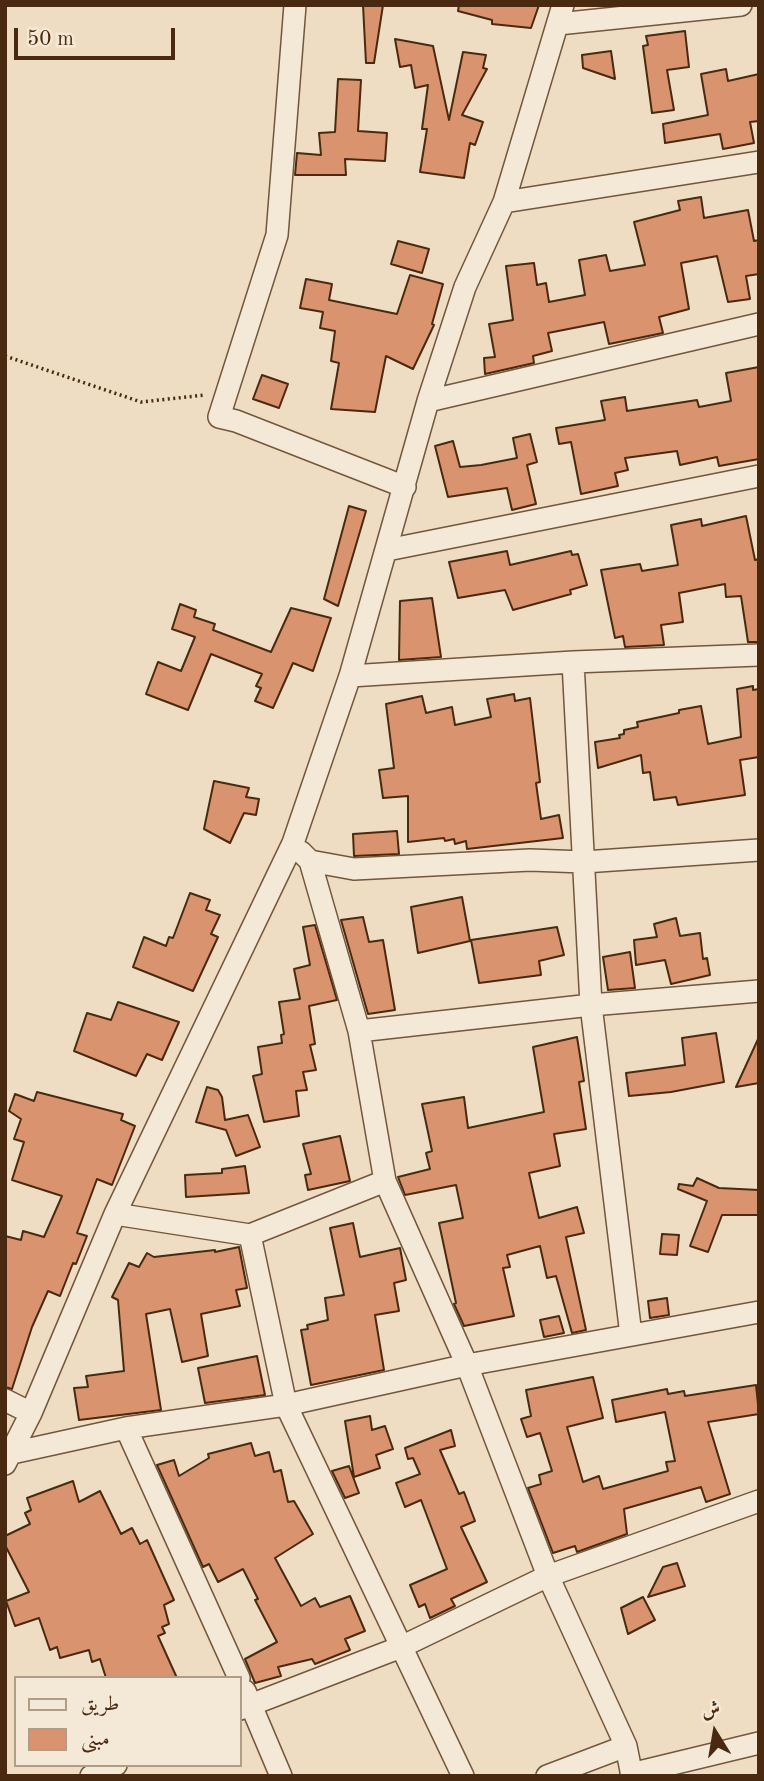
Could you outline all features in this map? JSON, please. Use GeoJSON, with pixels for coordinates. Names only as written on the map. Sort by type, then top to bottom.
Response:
{"type":"FeatureCollection","features":[{"type":"Feature","properties":{"kind":"street"},"geometry":{"type":"LineString","coordinates":[[295,5],[277,235],[219,417],[236,421],[405,486]]}},
{"type":"Feature","properties":{"kind":"street"},"geometry":{"type":"LineString","coordinates":[[8,1458],[31,1413],[115,1214],[293,843],[350,676],[428,401],[465,287],[504,202],[561,14],[741,5]]}},
{"type":"Feature","properties":{"kind":"street"},"geometry":{"type":"LineString","coordinates":[[504,202],[759,162]]}},
{"type":"Feature","properties":{"kind":"street"},"geometry":{"type":"LineString","coordinates":[[428,401],[759,324]]}},
{"type":"Feature","properties":{"kind":"street"},"geometry":{"type":"LineString","coordinates":[[387,550],[759,476]]}},
{"type":"Feature","properties":{"kind":"street"},"geometry":{"type":"LineString","coordinates":[[350,676],[573,662],[759,655]]}},
{"type":"Feature","properties":{"kind":"street"},"geometry":{"type":"LineString","coordinates":[[573,662],[591,1005],[631,1335]]}},
{"type":"Feature","properties":{"kind":"street"},"geometry":{"type":"LineString","coordinates":[[293,843],[310,861],[359,1031],[385,1181],[467,1366],[548,1576],[626,1746],[631,1775],[759,1742]]}},
{"type":"Feature","properties":{"kind":"street"},"geometry":{"type":"LineString","coordinates":[[310,861],[354,869],[530,860],[584,862],[759,850]]}},
{"type":"Feature","properties":{"kind":"street"},"geometry":{"type":"LineString","coordinates":[[359,1031],[591,1005],[759,991]]}},
{"type":"Feature","properties":{"kind":"street"},"geometry":{"type":"LineString","coordinates":[[115,1214],[250,1235],[385,1181]]}},
{"type":"Feature","properties":{"kind":"street"},"geometry":{"type":"LineString","coordinates":[[250,1235],[286,1405],[463,1776]]}},
{"type":"Feature","properties":{"kind":"street"},"geometry":{"type":"LineString","coordinates":[[8,1458],[126,1428],[286,1405],[467,1366],[759,1312]]}},
{"type":"Feature","properties":{"kind":"street"},"geometry":{"type":"LineString","coordinates":[[5,1400],[31,1413]]}},
{"type":"Feature","properties":{"kind":"street"},"geometry":{"type":"LineString","coordinates":[[126,1428],[238,1676]]}},
{"type":"Feature","properties":{"kind":"street"},"geometry":{"type":"LineString","coordinates":[[281,1776],[245,1706],[401,1647],[548,1576],[759,1501]]}},
{"type":"Feature","properties":{"kind":"street"},"geometry":{"type":"LineString","coordinates":[[547,1776],[626,1746]]}},
{"type":"Feature","properties":{"kind":"path"},"geometry":{"type":"LineString","coordinates":[[5,356],[141,402],[228,393]]}},
{"type":"Feature","properties":{"kind":"building"},"geometry":{"type":"Polygon","coordinates":[[[363,5],[383,5],[374,63],[366,63],[363,5]]]}},
{"type":"Feature","properties":{"kind":"building"},"geometry":{"type":"Polygon","coordinates":[[[459,5],[539,5],[531,28],[492,24],[492,20],[458,11],[459,5]]]}},
{"type":"Feature","properties":{"kind":"building"},"geometry":{"type":"Polygon","coordinates":[[[685,31],[689,67],[667,70],[674,110],[652,113],[643,46],[648,45],[646,36],[685,31]]]}},
{"type":"Feature","properties":{"kind":"building"},"geometry":{"type":"Polygon","coordinates":[[[395,39],[433,46],[449,120],[463,52],[486,55],[483,68],[487,69],[462,115],[483,122],[475,145],[470,143],[464,178],[420,172],[427,129],[422,129],[428,85],[415,88],[411,65],[400,67],[395,39]]]}},
{"type":"Feature","properties":{"kind":"building"},"geometry":{"type":"Polygon","coordinates":[[[611,51],[615,79],[583,68],[582,55],[611,51]]]}},
{"type":"Feature","properties":{"kind":"building"},"geometry":{"type":"Polygon","coordinates":[[[726,69],[728,81],[759,74],[759,121],[750,122],[754,143],[723,149],[720,134],[665,143],[663,124],[708,115],[701,74],[726,69]]]}},
{"type":"Feature","properties":{"kind":"building"},"geometry":{"type":"Polygon","coordinates":[[[338,79],[361,80],[358,131],[387,133],[385,161],[345,159],[346,175],[295,175],[297,153],[321,155],[319,133],[335,132],[338,79]]]}},
{"type":"Feature","properties":{"kind":"building"},"geometry":{"type":"Polygon","coordinates":[[[701,197],[704,218],[748,210],[754,241],[759,240],[759,274],[746,276],[750,299],[728,302],[717,256],[681,263],[689,309],[659,317],[663,333],[609,344],[604,322],[548,333],[552,351],[533,356],[534,363],[485,374],[484,358],[495,357],[489,324],[513,320],[506,266],[534,263],[537,285],[546,283],[549,302],[585,295],[579,260],[606,255],[610,271],[645,265],[634,222],[680,210],[678,201],[701,197]]]}},
{"type":"Feature","properties":{"kind":"building"},"geometry":{"type":"Polygon","coordinates":[[[398,241],[429,249],[422,273],[391,264],[398,241]]]}},
{"type":"Feature","properties":{"kind":"building"},"geometry":{"type":"Polygon","coordinates":[[[410,275],[443,284],[432,324],[434,325],[413,369],[386,356],[375,412],[331,409],[339,363],[331,361],[335,331],[320,328],[323,312],[300,308],[306,279],[332,284],[329,300],[397,314],[410,275]]]}},
{"type":"Feature","properties":{"kind":"building"},"geometry":{"type":"Polygon","coordinates":[[[759,367],[759,459],[719,466],[717,457],[680,465],[677,451],[625,458],[628,470],[615,473],[618,486],[581,494],[571,442],[559,444],[556,428],[605,420],[601,401],[625,397],[627,411],[697,400],[699,407],[731,401],[726,373],[759,367]]]}},
{"type":"Feature","properties":{"kind":"building"},"geometry":{"type":"Polygon","coordinates":[[[262,375],[288,384],[279,408],[253,399],[262,375]]]}},
{"type":"Feature","properties":{"kind":"building"},"geometry":{"type":"Polygon","coordinates":[[[530,434],[537,462],[527,465],[536,504],[512,510],[507,488],[448,497],[435,446],[453,441],[460,467],[481,465],[517,458],[513,438],[530,434]]]}},
{"type":"Feature","properties":{"kind":"building"},"geometry":{"type":"Polygon","coordinates":[[[349,506],[366,511],[338,606],[324,599],[349,506]]]}},
{"type":"Feature","properties":{"kind":"building"},"geometry":{"type":"Polygon","coordinates":[[[746,516],[755,560],[759,559],[759,642],[748,642],[741,596],[726,597],[725,584],[679,593],[683,622],[661,625],[664,645],[625,647],[623,636],[615,638],[601,570],[640,564],[642,571],[678,565],[671,525],[701,519],[702,526],[746,516]]]}},
{"type":"Feature","properties":{"kind":"building"},"geometry":{"type":"Polygon","coordinates":[[[507,551],[510,565],[571,551],[572,555],[578,554],[587,585],[570,590],[571,594],[513,610],[505,590],[458,598],[449,562],[507,551]]]}},
{"type":"Feature","properties":{"kind":"building"},"geometry":{"type":"Polygon","coordinates":[[[432,598],[441,657],[399,660],[400,601],[432,598]]]}},
{"type":"Feature","properties":{"kind":"building"},"geometry":{"type":"Polygon","coordinates":[[[180,604],[196,610],[194,617],[215,624],[213,630],[271,652],[291,608],[331,618],[313,671],[293,663],[273,708],[255,701],[261,688],[256,686],[262,674],[211,654],[188,710],[146,694],[158,662],[181,671],[195,637],[172,629],[180,604]]]}},
{"type":"Feature","properties":{"kind":"building"},"geometry":{"type":"Polygon","coordinates":[[[753,686],[753,690],[759,689],[759,757],[740,760],[745,795],[678,805],[676,797],[654,800],[650,772],[643,773],[641,755],[598,768],[595,742],[620,738],[619,735],[624,734],[624,730],[638,727],[637,722],[679,713],[679,710],[701,706],[708,744],[741,737],[737,689],[753,686]]]}},
{"type":"Feature","properties":{"kind":"building"},"geometry":{"type":"Polygon","coordinates":[[[514,694],[515,701],[530,698],[540,782],[536,783],[541,819],[559,815],[563,838],[467,849],[466,841],[455,844],[454,839],[408,842],[408,796],[383,798],[379,770],[394,768],[386,704],[422,696],[426,713],[452,707],[455,725],[491,717],[487,699],[514,694]]]}},
{"type":"Feature","properties":{"kind":"building"},"geometry":{"type":"Polygon","coordinates":[[[214,781],[249,788],[246,797],[259,799],[256,815],[244,813],[230,843],[204,829],[214,781]]]}},
{"type":"Feature","properties":{"kind":"building"},"geometry":{"type":"Polygon","coordinates":[[[397,831],[399,854],[354,856],[353,834],[397,831]]]}},
{"type":"Feature","properties":{"kind":"building"},"geometry":{"type":"Polygon","coordinates":[[[190,893],[210,900],[206,910],[220,915],[211,934],[218,937],[193,991],[133,967],[144,937],[166,946],[169,937],[173,938],[190,893]]]}},
{"type":"Feature","properties":{"kind":"building"},"geometry":{"type":"Polygon","coordinates":[[[462,897],[470,941],[418,953],[411,907],[462,897]]]}},
{"type":"Feature","properties":{"kind":"building"},"geometry":{"type":"Polygon","coordinates":[[[363,917],[369,942],[383,940],[395,1010],[368,1014],[341,920],[363,917]]]}},
{"type":"Feature","properties":{"kind":"building"},"geometry":{"type":"Polygon","coordinates":[[[676,918],[680,936],[700,933],[703,959],[707,958],[710,975],[671,984],[665,960],[636,965],[634,940],[657,937],[654,924],[676,918]]]}},
{"type":"Feature","properties":{"kind":"building"},"geometry":{"type":"Polygon","coordinates":[[[315,925],[337,1000],[309,1006],[315,1044],[310,1045],[316,1070],[303,1072],[307,1090],[296,1091],[299,1116],[264,1122],[253,1076],[262,1074],[258,1047],[282,1043],[281,1035],[284,1034],[279,1002],[300,999],[294,969],[310,965],[303,927],[315,925]]]}},
{"type":"Feature","properties":{"kind":"building"},"geometry":{"type":"Polygon","coordinates":[[[557,927],[564,955],[539,961],[541,975],[479,983],[471,940],[557,927]]]}},
{"type":"Feature","properties":{"kind":"building"},"geometry":{"type":"Polygon","coordinates":[[[630,952],[635,988],[608,990],[603,957],[630,952]]]}},
{"type":"Feature","properties":{"kind":"building"},"geometry":{"type":"Polygon","coordinates":[[[118,1002],[179,1022],[162,1060],[147,1054],[136,1076],[74,1051],[87,1013],[111,1020],[118,1002]]]}},
{"type":"Feature","properties":{"kind":"building"},"geometry":{"type":"Polygon","coordinates":[[[716,1033],[724,1082],[671,1092],[629,1096],[626,1073],[685,1065],[682,1038],[716,1033]]]}},
{"type":"Feature","properties":{"kind":"building"},"geometry":{"type":"Polygon","coordinates":[[[577,1037],[584,1081],[579,1082],[586,1129],[554,1134],[560,1166],[529,1173],[539,1218],[577,1207],[584,1233],[566,1237],[586,1330],[572,1333],[556,1276],[547,1278],[540,1246],[507,1255],[510,1267],[503,1268],[514,1316],[464,1326],[454,1304],[456,1303],[439,1223],[463,1218],[456,1185],[405,1195],[398,1177],[430,1169],[426,1153],[432,1151],[422,1104],[464,1097],[468,1128],[544,1112],[533,1047],[577,1037]]]}},
{"type":"Feature","properties":{"kind":"building"},"geometry":{"type":"Polygon","coordinates":[[[759,1037],[759,1083],[736,1087],[759,1037]]]}},
{"type":"Feature","properties":{"kind":"building"},"geometry":{"type":"Polygon","coordinates":[[[207,1087],[218,1090],[222,1097],[225,1120],[248,1115],[260,1147],[236,1156],[226,1130],[196,1122],[207,1087]]]}},
{"type":"Feature","properties":{"kind":"building"},"geometry":{"type":"Polygon","coordinates":[[[37,1092],[123,1114],[121,1120],[135,1126],[112,1185],[97,1179],[77,1233],[87,1236],[76,1264],[73,1263],[60,1296],[48,1291],[32,1327],[12,1389],[5,1387],[5,1236],[21,1240],[23,1231],[44,1237],[62,1196],[12,1180],[24,1142],[14,1139],[21,1119],[9,1111],[15,1094],[34,1101],[37,1092]]]}},
{"type":"Feature","properties":{"kind":"building"},"geometry":{"type":"Polygon","coordinates":[[[340,1136],[350,1181],[308,1190],[305,1175],[311,1174],[303,1144],[340,1136]]]}},
{"type":"Feature","properties":{"kind":"building"},"geometry":{"type":"Polygon","coordinates":[[[245,1166],[249,1193],[186,1197],[185,1175],[222,1173],[222,1169],[245,1166]]]}},
{"type":"Feature","properties":{"kind":"building"},"geometry":{"type":"Polygon","coordinates":[[[697,1178],[719,1188],[759,1190],[759,1215],[722,1215],[708,1252],[690,1246],[707,1201],[678,1189],[679,1184],[693,1186],[697,1178]]]}},
{"type":"Feature","properties":{"kind":"building"},"geometry":{"type":"Polygon","coordinates":[[[353,1223],[360,1257],[400,1248],[406,1280],[394,1283],[399,1311],[375,1315],[384,1370],[311,1385],[301,1330],[308,1329],[307,1325],[328,1320],[325,1298],[344,1295],[330,1228],[353,1223]]]}},
{"type":"Feature","properties":{"kind":"building"},"geometry":{"type":"Polygon","coordinates":[[[662,1234],[679,1235],[677,1255],[660,1254],[662,1234]]]}},
{"type":"Feature","properties":{"kind":"building"},"geometry":{"type":"Polygon","coordinates":[[[239,1247],[247,1288],[236,1290],[240,1306],[201,1314],[208,1356],[182,1362],[170,1309],[146,1314],[161,1410],[79,1420],[74,1388],[88,1387],[86,1376],[124,1371],[118,1300],[112,1297],[129,1263],[139,1267],[147,1253],[154,1257],[215,1252],[239,1247]]]}},
{"type":"Feature","properties":{"kind":"building"},"geometry":{"type":"Polygon","coordinates":[[[667,1298],[669,1315],[650,1318],[648,1301],[667,1298]]]}},
{"type":"Feature","properties":{"kind":"building"},"geometry":{"type":"Polygon","coordinates":[[[559,1316],[564,1333],[544,1337],[540,1320],[559,1316]]]}},
{"type":"Feature","properties":{"kind":"building"},"geometry":{"type":"Polygon","coordinates":[[[257,1356],[265,1395],[205,1403],[198,1368],[257,1356]]]}},
{"type":"Feature","properties":{"kind":"building"},"geometry":{"type":"Polygon","coordinates":[[[593,1377],[603,1418],[567,1427],[583,1482],[599,1476],[603,1489],[668,1471],[666,1462],[675,1461],[665,1412],[616,1422],[612,1400],[667,1389],[668,1394],[684,1391],[685,1396],[756,1385],[759,1414],[708,1422],[730,1494],[706,1502],[701,1487],[624,1509],[627,1534],[577,1552],[575,1546],[553,1553],[528,1488],[541,1484],[539,1475],[552,1471],[540,1433],[527,1437],[521,1419],[531,1416],[526,1390],[593,1377]]]}},
{"type":"Feature","properties":{"kind":"building"},"geometry":{"type":"Polygon","coordinates":[[[370,1416],[372,1430],[385,1426],[393,1449],[376,1455],[380,1468],[354,1477],[345,1421],[370,1416]]]}},
{"type":"Feature","properties":{"kind":"building"},"geometry":{"type":"Polygon","coordinates":[[[451,1430],[455,1446],[440,1450],[459,1494],[464,1492],[475,1521],[461,1527],[487,1582],[451,1599],[455,1606],[430,1618],[425,1604],[419,1607],[410,1585],[447,1569],[421,1500],[405,1507],[396,1483],[420,1474],[413,1458],[408,1459],[405,1448],[451,1430]]]}},
{"type":"Feature","properties":{"kind":"building"},"geometry":{"type":"Polygon","coordinates":[[[251,1443],[255,1456],[269,1452],[274,1472],[281,1470],[288,1502],[294,1501],[313,1534],[275,1558],[301,1606],[315,1598],[320,1607],[350,1596],[365,1631],[345,1639],[350,1650],[315,1664],[312,1659],[278,1667],[281,1676],[255,1683],[245,1659],[277,1642],[255,1600],[258,1599],[243,1569],[218,1582],[209,1564],[203,1567],[157,1465],[174,1460],[179,1476],[209,1458],[208,1454],[251,1443]]]}},
{"type":"Feature","properties":{"kind":"building"},"geometry":{"type":"Polygon","coordinates":[[[349,1466],[359,1493],[345,1498],[332,1471],[349,1466]]]}},
{"type":"Feature","properties":{"kind":"building"},"geometry":{"type":"Polygon","coordinates":[[[73,1481],[79,1502],[100,1491],[121,1534],[132,1528],[140,1544],[147,1540],[174,1600],[164,1605],[169,1624],[162,1627],[165,1633],[158,1636],[176,1676],[105,1676],[100,1659],[92,1662],[89,1650],[60,1658],[57,1647],[50,1650],[39,1618],[15,1626],[6,1601],[29,1592],[5,1545],[5,1536],[30,1524],[25,1513],[31,1510],[27,1498],[73,1481]]]}},
{"type":"Feature","properties":{"kind":"building"},"geometry":{"type":"Polygon","coordinates":[[[677,1563],[685,1586],[648,1597],[663,1567],[677,1563]]]}},
{"type":"Feature","properties":{"kind":"building"},"geometry":{"type":"Polygon","coordinates":[[[643,1597],[655,1620],[628,1634],[621,1608],[643,1597]]]}}]}
